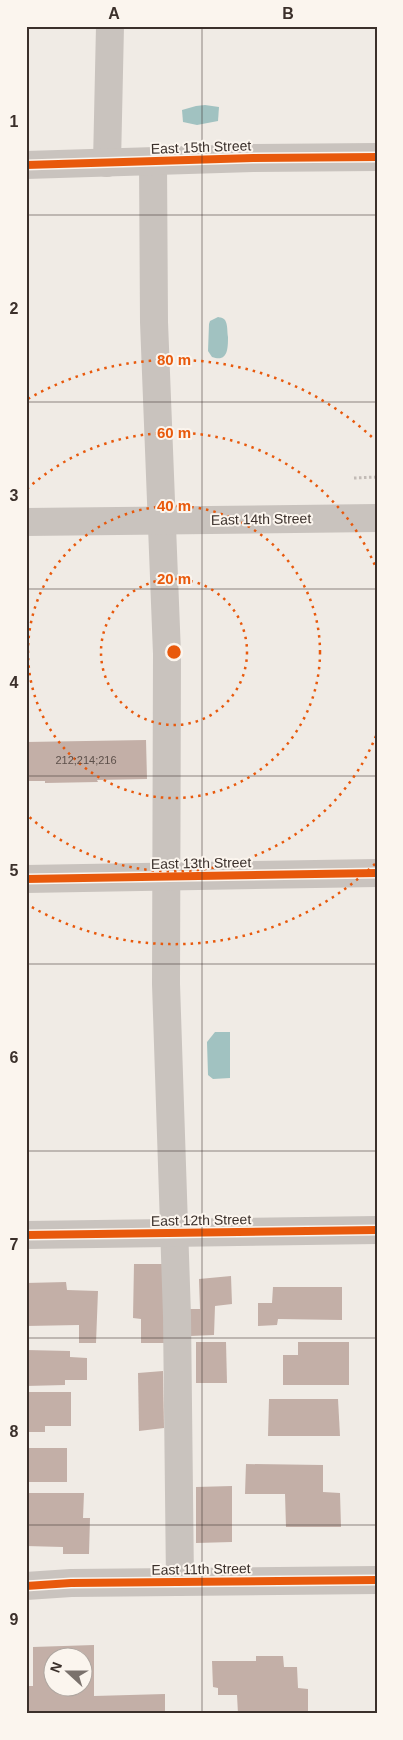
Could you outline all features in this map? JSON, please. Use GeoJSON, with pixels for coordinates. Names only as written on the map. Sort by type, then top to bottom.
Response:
{"type":"FeatureCollection","features":[{"type":"Feature","properties":{"kind":"street"},"geometry":{"type":"LineString","coordinates":[[107,163],[110,26]]}},
{"type":"Feature","properties":{"kind":"street","name":"East 15th Street"},"geometry":{"type":"LineString","coordinates":[[26,165],[253,158],[377,157]]}},
{"type":"Feature","properties":{"kind":"street"},"geometry":{"type":"LineString","coordinates":[[153,162],[154,322],[168,654],[166,984],[177,1316],[180,1582]]}},
{"type":"Feature","properties":{"kind":"street","name":"East 14th Street"},"geometry":{"type":"LineString","coordinates":[[26,522],[377,518]]}},
{"type":"Feature","properties":{"kind":"street","name":"East 13th Street"},"geometry":{"type":"LineString","coordinates":[[26,878],[377,872]]}},
{"type":"Feature","properties":{"kind":"street","name":"East 12th Street"},"geometry":{"type":"LineString","coordinates":[[26,1235],[377,1230]]}},
{"type":"Feature","properties":{"kind":"street","name":"East 11th Street"},"geometry":{"type":"LineString","coordinates":[[26,1586],[71,1583],[377,1580]]}},
{"type":"Feature","properties":{"kind":"path"},"geometry":{"type":"LineString","coordinates":[[354,478],[377,477]]}},
{"type":"Feature","properties":{"kind":"water"},"geometry":{"type":"Polygon","coordinates":[[[205,105],[219,107],[218,121],[197,125],[183,122],[182,110],[205,105]]]}},
{"type":"Feature","properties":{"kind":"water"},"geometry":{"type":"Polygon","coordinates":[[[218,317],[223,318],[226,322],[228,341],[226,353],[221,358],[212,357],[208,351],[209,324],[210,321],[218,317]]]}},
{"type":"Feature","properties":{"kind":"water"},"geometry":{"type":"Polygon","coordinates":[[[215,1032],[230,1032],[230,1078],[213,1079],[208,1075],[207,1042],[215,1032]]]}},
{"type":"Feature","properties":{"kind":"building"},"geometry":{"type":"Polygon","coordinates":[[[146,740],[147,779],[45,783],[45,781],[26,781],[26,742],[146,740]]]}},
{"type":"Feature","properties":{"kind":"building"},"geometry":{"type":"Polygon","coordinates":[[[134,1264],[165,1264],[167,1343],[141,1343],[141,1319],[133,1318],[134,1264]]]}},
{"type":"Feature","properties":{"kind":"building"},"geometry":{"type":"Polygon","coordinates":[[[231,1276],[232,1304],[215,1306],[214,1335],[190,1336],[189,1309],[200,1309],[199,1279],[231,1276]]]}},
{"type":"Feature","properties":{"kind":"building"},"geometry":{"type":"Polygon","coordinates":[[[66,1282],[67,1290],[98,1291],[96,1343],[79,1343],[79,1325],[26,1326],[26,1283],[66,1282]]]}},
{"type":"Feature","properties":{"kind":"building"},"geometry":{"type":"Polygon","coordinates":[[[273,1287],[342,1287],[342,1320],[278,1319],[277,1325],[258,1326],[258,1303],[272,1303],[273,1287]]]}},
{"type":"Feature","properties":{"kind":"building"},"geometry":{"type":"Polygon","coordinates":[[[196,1342],[226,1342],[227,1383],[196,1383],[196,1342]]]}},
{"type":"Feature","properties":{"kind":"building"},"geometry":{"type":"Polygon","coordinates":[[[298,1342],[349,1342],[349,1385],[283,1385],[283,1355],[298,1355],[298,1342]]]}},
{"type":"Feature","properties":{"kind":"building"},"geometry":{"type":"Polygon","coordinates":[[[26,1350],[70,1351],[70,1357],[87,1358],[87,1380],[65,1380],[65,1385],[26,1386],[26,1350]]]}},
{"type":"Feature","properties":{"kind":"building"},"geometry":{"type":"Polygon","coordinates":[[[163,1371],[164,1428],[139,1431],[138,1373],[163,1371]]]}},
{"type":"Feature","properties":{"kind":"building"},"geometry":{"type":"Polygon","coordinates":[[[26,1392],[71,1392],[71,1426],[45,1426],[45,1432],[26,1432],[26,1392]]]}},
{"type":"Feature","properties":{"kind":"building"},"geometry":{"type":"Polygon","coordinates":[[[269,1399],[338,1399],[340,1436],[268,1436],[269,1399]]]}},
{"type":"Feature","properties":{"kind":"building"},"geometry":{"type":"Polygon","coordinates":[[[26,1448],[67,1448],[67,1482],[26,1482],[26,1448]]]}},
{"type":"Feature","properties":{"kind":"building"},"geometry":{"type":"Polygon","coordinates":[[[246,1464],[323,1465],[323,1492],[340,1493],[341,1527],[286,1527],[285,1494],[245,1494],[246,1464]]]}},
{"type":"Feature","properties":{"kind":"building"},"geometry":{"type":"Polygon","coordinates":[[[232,1486],[232,1542],[196,1543],[196,1487],[232,1486]]]}},
{"type":"Feature","properties":{"kind":"building"},"geometry":{"type":"Polygon","coordinates":[[[26,1493],[84,1493],[83,1518],[90,1518],[89,1554],[63,1554],[63,1547],[26,1546],[26,1493]]]}},
{"type":"Feature","properties":{"kind":"building"},"geometry":{"type":"Polygon","coordinates":[[[94,1645],[94,1696],[165,1694],[165,1714],[26,1714],[26,1686],[33,1686],[33,1647],[94,1645]]]}},
{"type":"Feature","properties":{"kind":"building"},"geometry":{"type":"Polygon","coordinates":[[[256,1656],[283,1656],[284,1667],[297,1667],[298,1688],[308,1689],[308,1714],[238,1714],[237,1695],[218,1695],[218,1688],[213,1687],[212,1661],[256,1661],[256,1656]]]}},
{"type":"Feature","properties":{"kind":"cycle path"},"geometry":{"type":"LineString","coordinates":[[26,165],[253,158],[377,157]]}},
{"type":"Feature","properties":{"kind":"cycle path"},"geometry":{"type":"LineString","coordinates":[[26,879],[377,873]]}},
{"type":"Feature","properties":{"kind":"cycle path"},"geometry":{"type":"LineString","coordinates":[[26,1235],[377,1230]]}},
{"type":"Feature","properties":{"kind":"cycle path"},"geometry":{"type":"LineString","coordinates":[[26,1586],[71,1583],[377,1580]]}}]}
